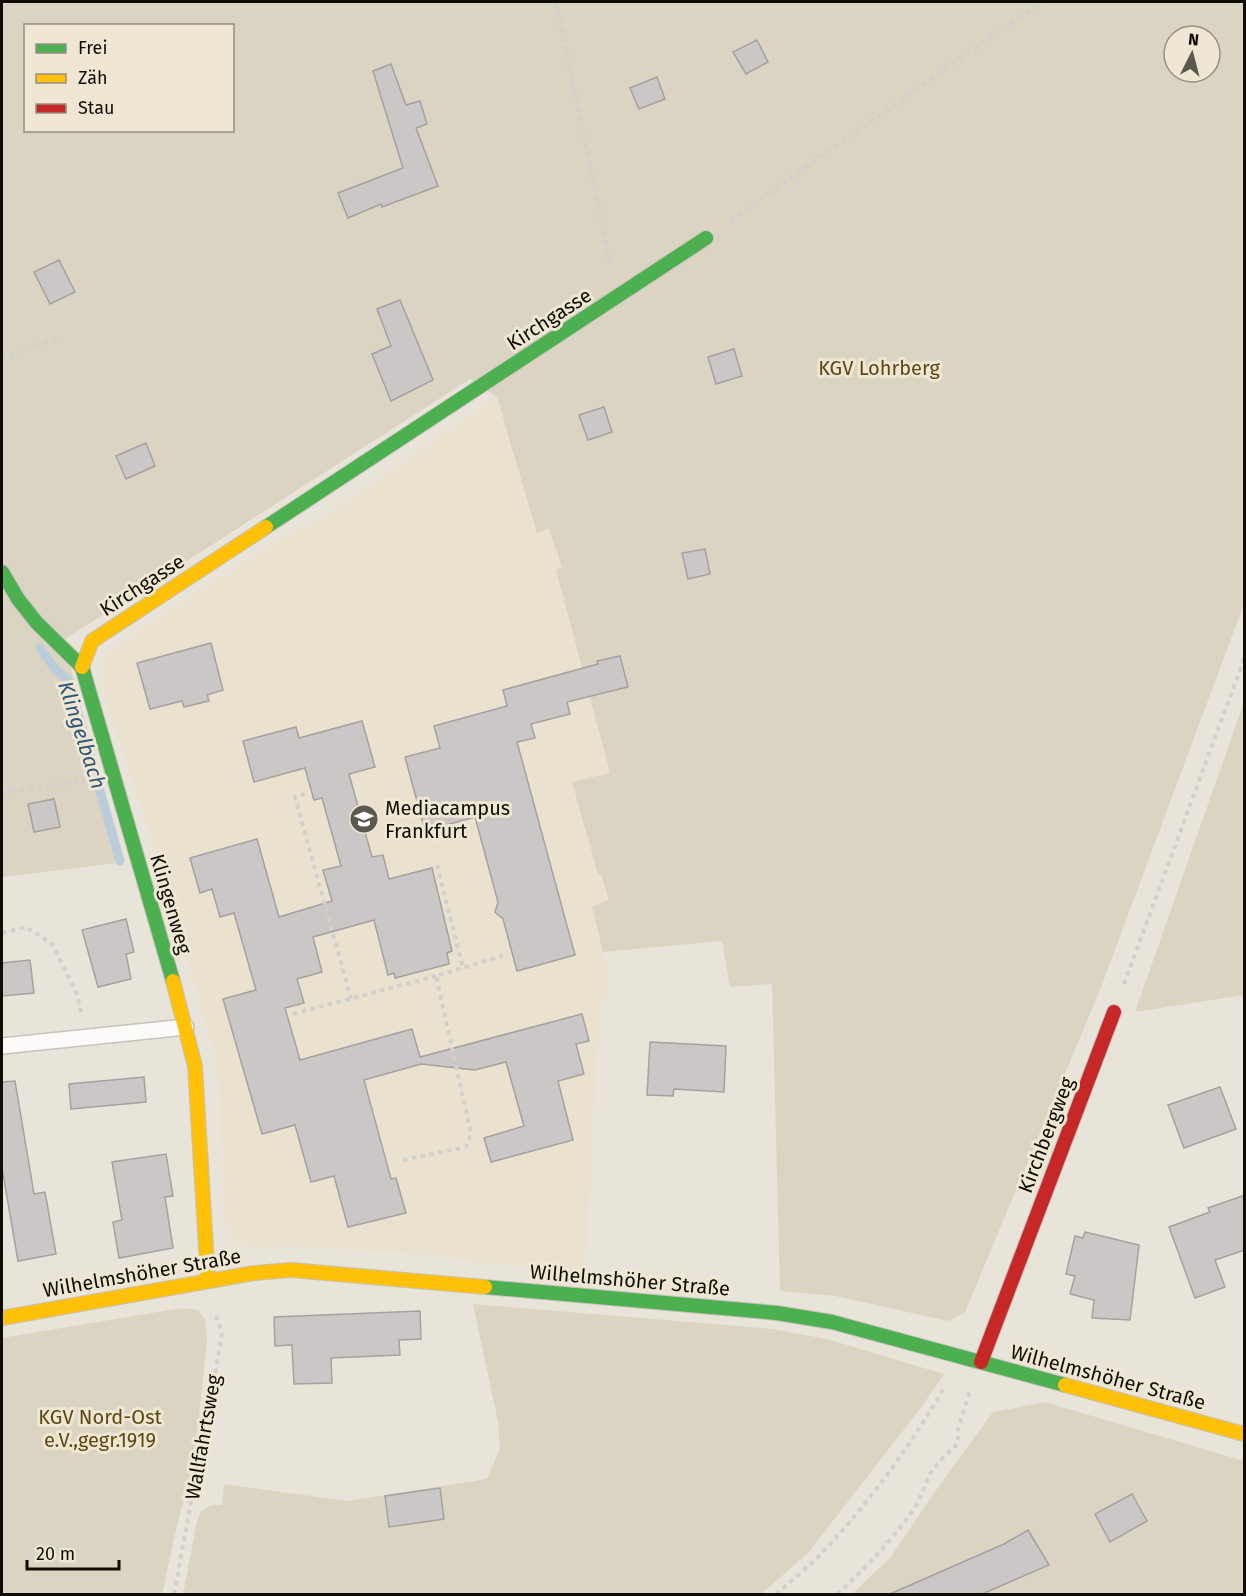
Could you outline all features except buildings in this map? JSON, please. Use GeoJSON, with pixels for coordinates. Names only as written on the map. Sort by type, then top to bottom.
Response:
{"type":"FeatureCollection","features":[{"type":"Feature","properties":{"kind":"street","name":"Kirchgasse"},"geometry":{"type":"LineString","coordinates":[[82,667],[92,640],[706,238]]}},
{"type":"Feature","properties":{"kind":"street"},"geometry":{"type":"LineString","coordinates":[[2,572],[17,600],[56,645],[82,667]]}},
{"type":"Feature","properties":{"kind":"street","name":"Klingenweg"},"geometry":{"type":"LineString","coordinates":[[82,667],[195,1066],[208,1281]]}},
{"type":"Feature","properties":{"kind":"street","name":"Kirchbergweg"},"geometry":{"type":"LineString","coordinates":[[981,1362],[1114,1012]]}},
{"type":"Feature","properties":{"kind":"street","name":"Wilhelmshöher Straße"},"geometry":{"type":"LineString","coordinates":[[2,1318],[254,1273],[291,1270],[777,1313],[832,1322],[1245,1434]]}},
{"type":"Feature","properties":{"kind":"lane"},"geometry":{"type":"LineString","coordinates":[[2,1046],[186,1028]]}},
{"type":"Feature","properties":{"kind":"path"},"geometry":{"type":"LineString","coordinates":[[556,2],[617,298]]}},
{"type":"Feature","properties":{"kind":"path"},"geometry":{"type":"LineString","coordinates":[[706,238],[1041,2]]}},
{"type":"Feature","properties":{"kind":"path"},"geometry":{"type":"LineString","coordinates":[[2,359],[60,337]]}},
{"type":"Feature","properties":{"kind":"path"},"geometry":{"type":"LineString","coordinates":[[1114,1012],[1245,658]]}},
{"type":"Feature","properties":{"kind":"path"},"geometry":{"type":"LineString","coordinates":[[2,793],[113,776]]}},
{"type":"Feature","properties":{"kind":"path"},"geometry":{"type":"LineString","coordinates":[[305,794],[295,797],[351,999]]}},
{"type":"Feature","properties":{"kind":"path"},"geometry":{"type":"LineString","coordinates":[[437,865],[463,968]]}},
{"type":"Feature","properties":{"kind":"path"},"geometry":{"type":"LineString","coordinates":[[2,933],[26,927],[52,944],[77,994],[86,1037]]}},
{"type":"Feature","properties":{"kind":"path"},"geometry":{"type":"LineString","coordinates":[[293,1014],[506,955]]}},
{"type":"Feature","properties":{"kind":"path"},"geometry":{"type":"LineString","coordinates":[[403,1160],[466,1147],[471,1133],[436,976]]}},
{"type":"Feature","properties":{"kind":"path","name":"Wallfahrtsweg"},"geometry":{"type":"LineString","coordinates":[[174,1594],[222,1335],[208,1281]]}},
{"type":"Feature","properties":{"kind":"path"},"geometry":{"type":"LineString","coordinates":[[776,1594],[821,1554],[887,1476],[910,1445],[961,1357]]}},
{"type":"Feature","properties":{"kind":"path"},"geometry":{"type":"LineString","coordinates":[[837,1594],[860,1574],[891,1539],[913,1510],[931,1474],[958,1443],[958,1429],[965,1404],[981,1362]]}},
{"type":"Feature","properties":{"kind":"shaded area","name":"Mediacampus Frankfurt"},"geometry":{"type":"Polygon","coordinates":[[[497,397],[537,532],[549,528],[562,567],[556,570],[610,773],[572,783],[598,874],[601,873],[609,900],[592,906],[610,977],[606,979],[610,996],[600,998],[585,1272],[477,1262],[432,1255],[301,1246],[249,1245],[235,1238],[225,1222],[218,1066],[157,855],[103,689],[105,656],[179,604],[257,554],[340,507],[497,397]]]}},
{"type":"Feature","properties":{"kind":"green space","name":"KGV Lohrberg"},"geometry":{"type":"Polygon","coordinates":[[[2,2],[1244,2],[1244,604],[1100,990],[965,1312],[948,1321],[835,1296],[780,1291],[772,984],[730,987],[722,941],[603,952],[592,906],[609,900],[601,874],[598,874],[572,782],[610,773],[556,570],[562,567],[549,529],[537,533],[497,397],[470,379],[64,640],[118,863],[2,877],[2,2]]]}},
{"type":"Feature","properties":{"kind":"green space"},"geometry":{"type":"Polygon","coordinates":[[[1244,702],[1244,995],[1135,1012],[1244,702]]]}},
{"type":"Feature","properties":{"kind":"green space"},"geometry":{"type":"Polygon","coordinates":[[[473,1304],[772,1329],[827,1339],[944,1374],[923,1405],[808,1553],[761,1594],[183,1594],[201,1511],[212,1505],[222,1505],[224,1484],[347,1501],[487,1479],[500,1448],[498,1422],[473,1304]]]}},
{"type":"Feature","properties":{"kind":"green space","name":"KGV Nord-Ost e.V.,gegr.1919"},"geometry":{"type":"Polygon","coordinates":[[[182,1308],[198,1310],[205,1319],[207,1340],[195,1455],[162,1594],[2,1594],[2,1338],[182,1308]]]}},
{"type":"Feature","properties":{"kind":"green space"},"geometry":{"type":"Polygon","coordinates":[[[1045,1402],[1244,1461],[1244,1594],[852,1594],[890,1558],[993,1412],[1045,1402]]]}},
{"type":"Feature","properties":{"kind":"waterway","name":"Klingelbach"},"geometry":{"type":"LineString","coordinates":[[40,648],[55,669],[69,681],[120,861]]}},
{"type":"Feature","properties":{"kind":"traffic: fast"},"geometry":{"type":"LineString","coordinates":[[266,527],[706,238]]}},
{"type":"Feature","properties":{"kind":"traffic: fast"},"geometry":{"type":"LineString","coordinates":[[2,572],[18,599],[37,623],[82,667],[173,981]]}},
{"type":"Feature","properties":{"kind":"traffic: fast"},"geometry":{"type":"LineString","coordinates":[[485,1287],[777,1313],[832,1322],[1065,1385]]}},
{"type":"Feature","properties":{"kind":"traffic: slow"},"geometry":{"type":"LineString","coordinates":[[82,667],[92,641],[266,527]]}},
{"type":"Feature","properties":{"kind":"traffic: slow"},"geometry":{"type":"LineString","coordinates":[[173,981],[195,1066],[208,1281]]}},
{"type":"Feature","properties":{"kind":"traffic: slow"},"geometry":{"type":"LineString","coordinates":[[2,1318],[254,1273],[291,1270],[485,1287]]}},
{"type":"Feature","properties":{"kind":"traffic: slow"},"geometry":{"type":"LineString","coordinates":[[1065,1385],[1244,1434]]}},
{"type":"Feature","properties":{"kind":"traffic: jam"},"geometry":{"type":"LineString","coordinates":[[981,1362],[1114,1012]]}},
{"type":"Feature","properties":{"kind":"place","name":"Mediacampus Frankfurt"},"geometry":{"type":"Point","coordinates":[364,819]}}]}
